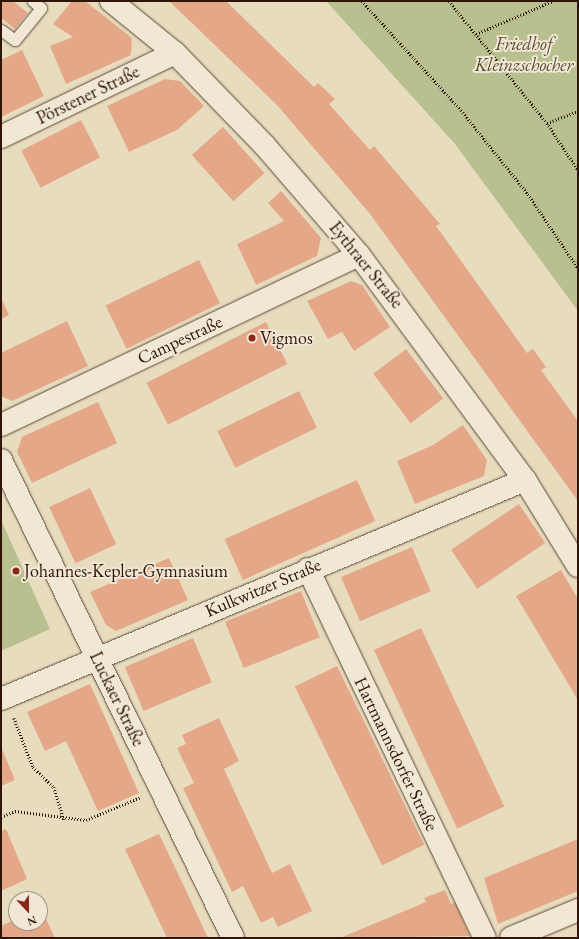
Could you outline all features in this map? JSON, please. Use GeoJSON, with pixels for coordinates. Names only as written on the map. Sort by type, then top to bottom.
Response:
{"type":"FeatureCollection","features":[{"type":"Feature","properties":{"kind":"street","name":"Eythraer Straße"},"geometry":{"type":"LineString","coordinates":[[111,1],[175,53],[265,146],[359,255],[525,480],[578,566]]}},
{"type":"Feature","properties":{"kind":"street","name":"Pörstener Straße"},"geometry":{"type":"LineString","coordinates":[[1,137],[175,53]]}},
{"type":"Feature","properties":{"kind":"street","name":"Campestraße"},"geometry":{"type":"LineString","coordinates":[[1,425],[359,255]]}},
{"type":"Feature","properties":{"kind":"street","name":"Luckaer Straße"},"geometry":{"type":"LineString","coordinates":[[1,460],[233,938]]}},
{"type":"Feature","properties":{"kind":"street","name":"Kulkwitzer Straße"},"geometry":{"type":"LineString","coordinates":[[3,698],[97,657],[525,480]]}},
{"type":"Feature","properties":{"kind":"street","name":"Hartmannsdorfer Straße"},"geometry":{"type":"LineString","coordinates":[[308,569],[485,938]]}},
{"type":"Feature","properties":{"kind":"street"},"geometry":{"type":"LineString","coordinates":[[511,938],[578,910]]}},
{"type":"Feature","properties":{"kind":"lane"},"geometry":{"type":"LineString","coordinates":[[1,30],[15,40],[41,8],[33,1]]}},
{"type":"Feature","properties":{"kind":"path"},"geometry":{"type":"LineString","coordinates":[[362,1],[461,110],[528,194],[578,268]]}},
{"type":"Feature","properties":{"kind":"path"},"geometry":{"type":"LineString","coordinates":[[449,1],[548,123],[578,170]]}},
{"type":"Feature","properties":{"kind":"path"},"geometry":{"type":"LineString","coordinates":[[476,34],[553,1]]}},
{"type":"Feature","properties":{"kind":"path"},"geometry":{"type":"LineString","coordinates":[[548,123],[578,111]]}},
{"type":"Feature","properties":{"kind":"path"},"geometry":{"type":"LineString","coordinates":[[3,698],[33,767],[54,787],[64,819]]}},
{"type":"Feature","properties":{"kind":"path"},"geometry":{"type":"LineString","coordinates":[[1,817],[15,811],[64,819],[86,820],[161,788]]}},
{"type":"Feature","properties":{"kind":"green space","name":"Friedhof Kleinzschocher"},"geometry":{"type":"Polygon","coordinates":[[[326,1],[578,1],[578,311],[455,144],[326,1]]]}},
{"type":"Feature","properties":{"kind":"green space","name":"Johannes-Kepler-Gymnasium"},"geometry":{"type":"Polygon","coordinates":[[[1,520],[50,629],[1,651],[1,520]]]}},
{"type":"Feature","properties":{"kind":"building"},"geometry":{"type":"Polygon","coordinates":[[[1,1],[13,1],[28,13],[15,29],[1,18],[1,1]]]}},
{"type":"Feature","properties":{"kind":"building"},"geometry":{"type":"Polygon","coordinates":[[[72,1],[85,1],[132,38],[131,55],[66,84],[50,46],[73,37],[53,24],[72,1]]]}},
{"type":"Feature","properties":{"kind":"building"},"geometry":{"type":"Polygon","coordinates":[[[169,1],[226,1],[314,87],[318,83],[335,99],[329,104],[370,150],[374,146],[440,224],[436,226],[527,353],[533,349],[546,367],[541,370],[578,421],[578,501],[370,214],[277,105],[169,1]]]}},
{"type":"Feature","properties":{"kind":"building"},"geometry":{"type":"Polygon","coordinates":[[[22,50],[44,96],[1,117],[1,60],[22,50]]]}},
{"type":"Feature","properties":{"kind":"building"},"geometry":{"type":"Polygon","coordinates":[[[165,79],[180,81],[204,106],[177,130],[129,152],[107,106],[165,79]]]}},
{"type":"Feature","properties":{"kind":"building"},"geometry":{"type":"Polygon","coordinates":[[[81,120],[100,157],[40,188],[21,150],[81,120]]]}},
{"type":"Feature","properties":{"kind":"building"},"geometry":{"type":"Polygon","coordinates":[[[223,127],[264,173],[233,201],[192,155],[223,127]]]}},
{"type":"Feature","properties":{"kind":"building"},"geometry":{"type":"Polygon","coordinates":[[[281,191],[321,238],[317,256],[256,285],[237,244],[284,221],[268,203],[281,191]]]}},
{"type":"Feature","properties":{"kind":"building"},"geometry":{"type":"Polygon","coordinates":[[[199,260],[220,303],[127,349],[106,306],[199,260]]]}},
{"type":"Feature","properties":{"kind":"building"},"geometry":{"type":"Polygon","coordinates":[[[351,281],[362,285],[390,327],[354,351],[342,332],[328,339],[307,301],[351,281]]]}},
{"type":"Feature","properties":{"kind":"building"},"geometry":{"type":"Polygon","coordinates":[[[1,298],[9,315],[1,319],[1,298]]]}},
{"type":"Feature","properties":{"kind":"building"},"geometry":{"type":"Polygon","coordinates":[[[67,321],[88,366],[12,401],[1,396],[1,353],[67,321]]]}},
{"type":"Feature","properties":{"kind":"building"},"geometry":{"type":"Polygon","coordinates":[[[266,322],[287,364],[168,425],[147,383],[266,322]]]}},
{"type":"Feature","properties":{"kind":"building"},"geometry":{"type":"Polygon","coordinates":[[[406,349],[443,399],[411,423],[373,374],[406,349]]]}},
{"type":"Feature","properties":{"kind":"building"},"geometry":{"type":"Polygon","coordinates":[[[299,391],[317,428],[235,468],[217,431],[299,391]]]}},
{"type":"Feature","properties":{"kind":"building"},"geometry":{"type":"Polygon","coordinates":[[[98,402],[117,443],[32,483],[17,452],[22,437],[98,402]]]}},
{"type":"Feature","properties":{"kind":"building"},"geometry":{"type":"Polygon","coordinates":[[[463,425],[487,460],[484,476],[415,504],[397,461],[433,445],[463,425]]]}},
{"type":"Feature","properties":{"kind":"building"},"geometry":{"type":"Polygon","coordinates":[[[357,480],[375,521],[243,580],[225,539],[357,480]]]}},
{"type":"Feature","properties":{"kind":"building"},"geometry":{"type":"Polygon","coordinates":[[[90,488],[116,544],[75,563],[49,507],[90,488]]]}},
{"type":"Feature","properties":{"kind":"building"},"geometry":{"type":"Polygon","coordinates":[[[519,504],[545,543],[477,589],[451,550],[519,504]]]}},
{"type":"Feature","properties":{"kind":"building"},"geometry":{"type":"Polygon","coordinates":[[[412,547],[431,591],[360,621],[341,577],[412,547]]]}},
{"type":"Feature","properties":{"kind":"building"},"geometry":{"type":"Polygon","coordinates":[[[169,558],[188,600],[116,631],[106,625],[90,592],[169,558]]]}},
{"type":"Feature","properties":{"kind":"building"},"geometry":{"type":"Polygon","coordinates":[[[561,570],[578,599],[578,700],[516,596],[561,570]]]}},
{"type":"Feature","properties":{"kind":"building"},"geometry":{"type":"Polygon","coordinates":[[[301,591],[320,637],[244,668],[225,622],[301,591]]]}},
{"type":"Feature","properties":{"kind":"building"},"geometry":{"type":"Polygon","coordinates":[[[421,628],[504,807],[457,829],[374,650],[421,628]]]}},
{"type":"Feature","properties":{"kind":"building"},"geometry":{"type":"Polygon","coordinates":[[[193,638],[212,682],[144,711],[125,667],[193,638]]]}},
{"type":"Feature","properties":{"kind":"building"},"geometry":{"type":"Polygon","coordinates":[[[337,666],[424,845],[382,865],[295,687],[337,666]]]}},
{"type":"Feature","properties":{"kind":"building"},"geometry":{"type":"Polygon","coordinates":[[[90,684],[139,793],[98,811],[66,741],[45,751],[27,712],[90,684]]]}},
{"type":"Feature","properties":{"kind":"building"},"geometry":{"type":"Polygon","coordinates":[[[219,718],[239,761],[224,769],[272,873],[290,864],[312,911],[278,927],[273,917],[261,923],[243,886],[232,892],[183,788],[194,783],[177,748],[186,744],[182,735],[219,718]]]}},
{"type":"Feature","properties":{"kind":"building"},"geometry":{"type":"Polygon","coordinates":[[[1,747],[15,780],[1,786],[1,747]]]}},
{"type":"Feature","properties":{"kind":"building"},"geometry":{"type":"Polygon","coordinates":[[[6,829],[27,879],[1,891],[1,831],[6,829]]]}},
{"type":"Feature","properties":{"kind":"building"},"geometry":{"type":"Polygon","coordinates":[[[159,834],[208,938],[167,938],[148,898],[125,849],[159,834]]]}},
{"type":"Feature","properties":{"kind":"building"},"geometry":{"type":"Polygon","coordinates":[[[578,839],[578,891],[498,924],[484,878],[578,839]]]}},
{"type":"Feature","properties":{"kind":"building"},"geometry":{"type":"Polygon","coordinates":[[[445,890],[451,904],[455,902],[470,936],[340,938],[426,902],[424,898],[445,890]]]}},
{"type":"Feature","properties":{"kind":"building"},"geometry":{"type":"Polygon","coordinates":[[[8,923],[8,931],[48,931],[48,923],[55,938],[2,938],[1,926],[8,923]]]}},
{"type":"Feature","properties":{"kind":"place","name":"Vigmos"},"geometry":{"type":"Point","coordinates":[252,338]}},
{"type":"Feature","properties":{"kind":"place","name":"Johannes-Kepler-Gymnasium"},"geometry":{"type":"Point","coordinates":[16,571]}}]}
